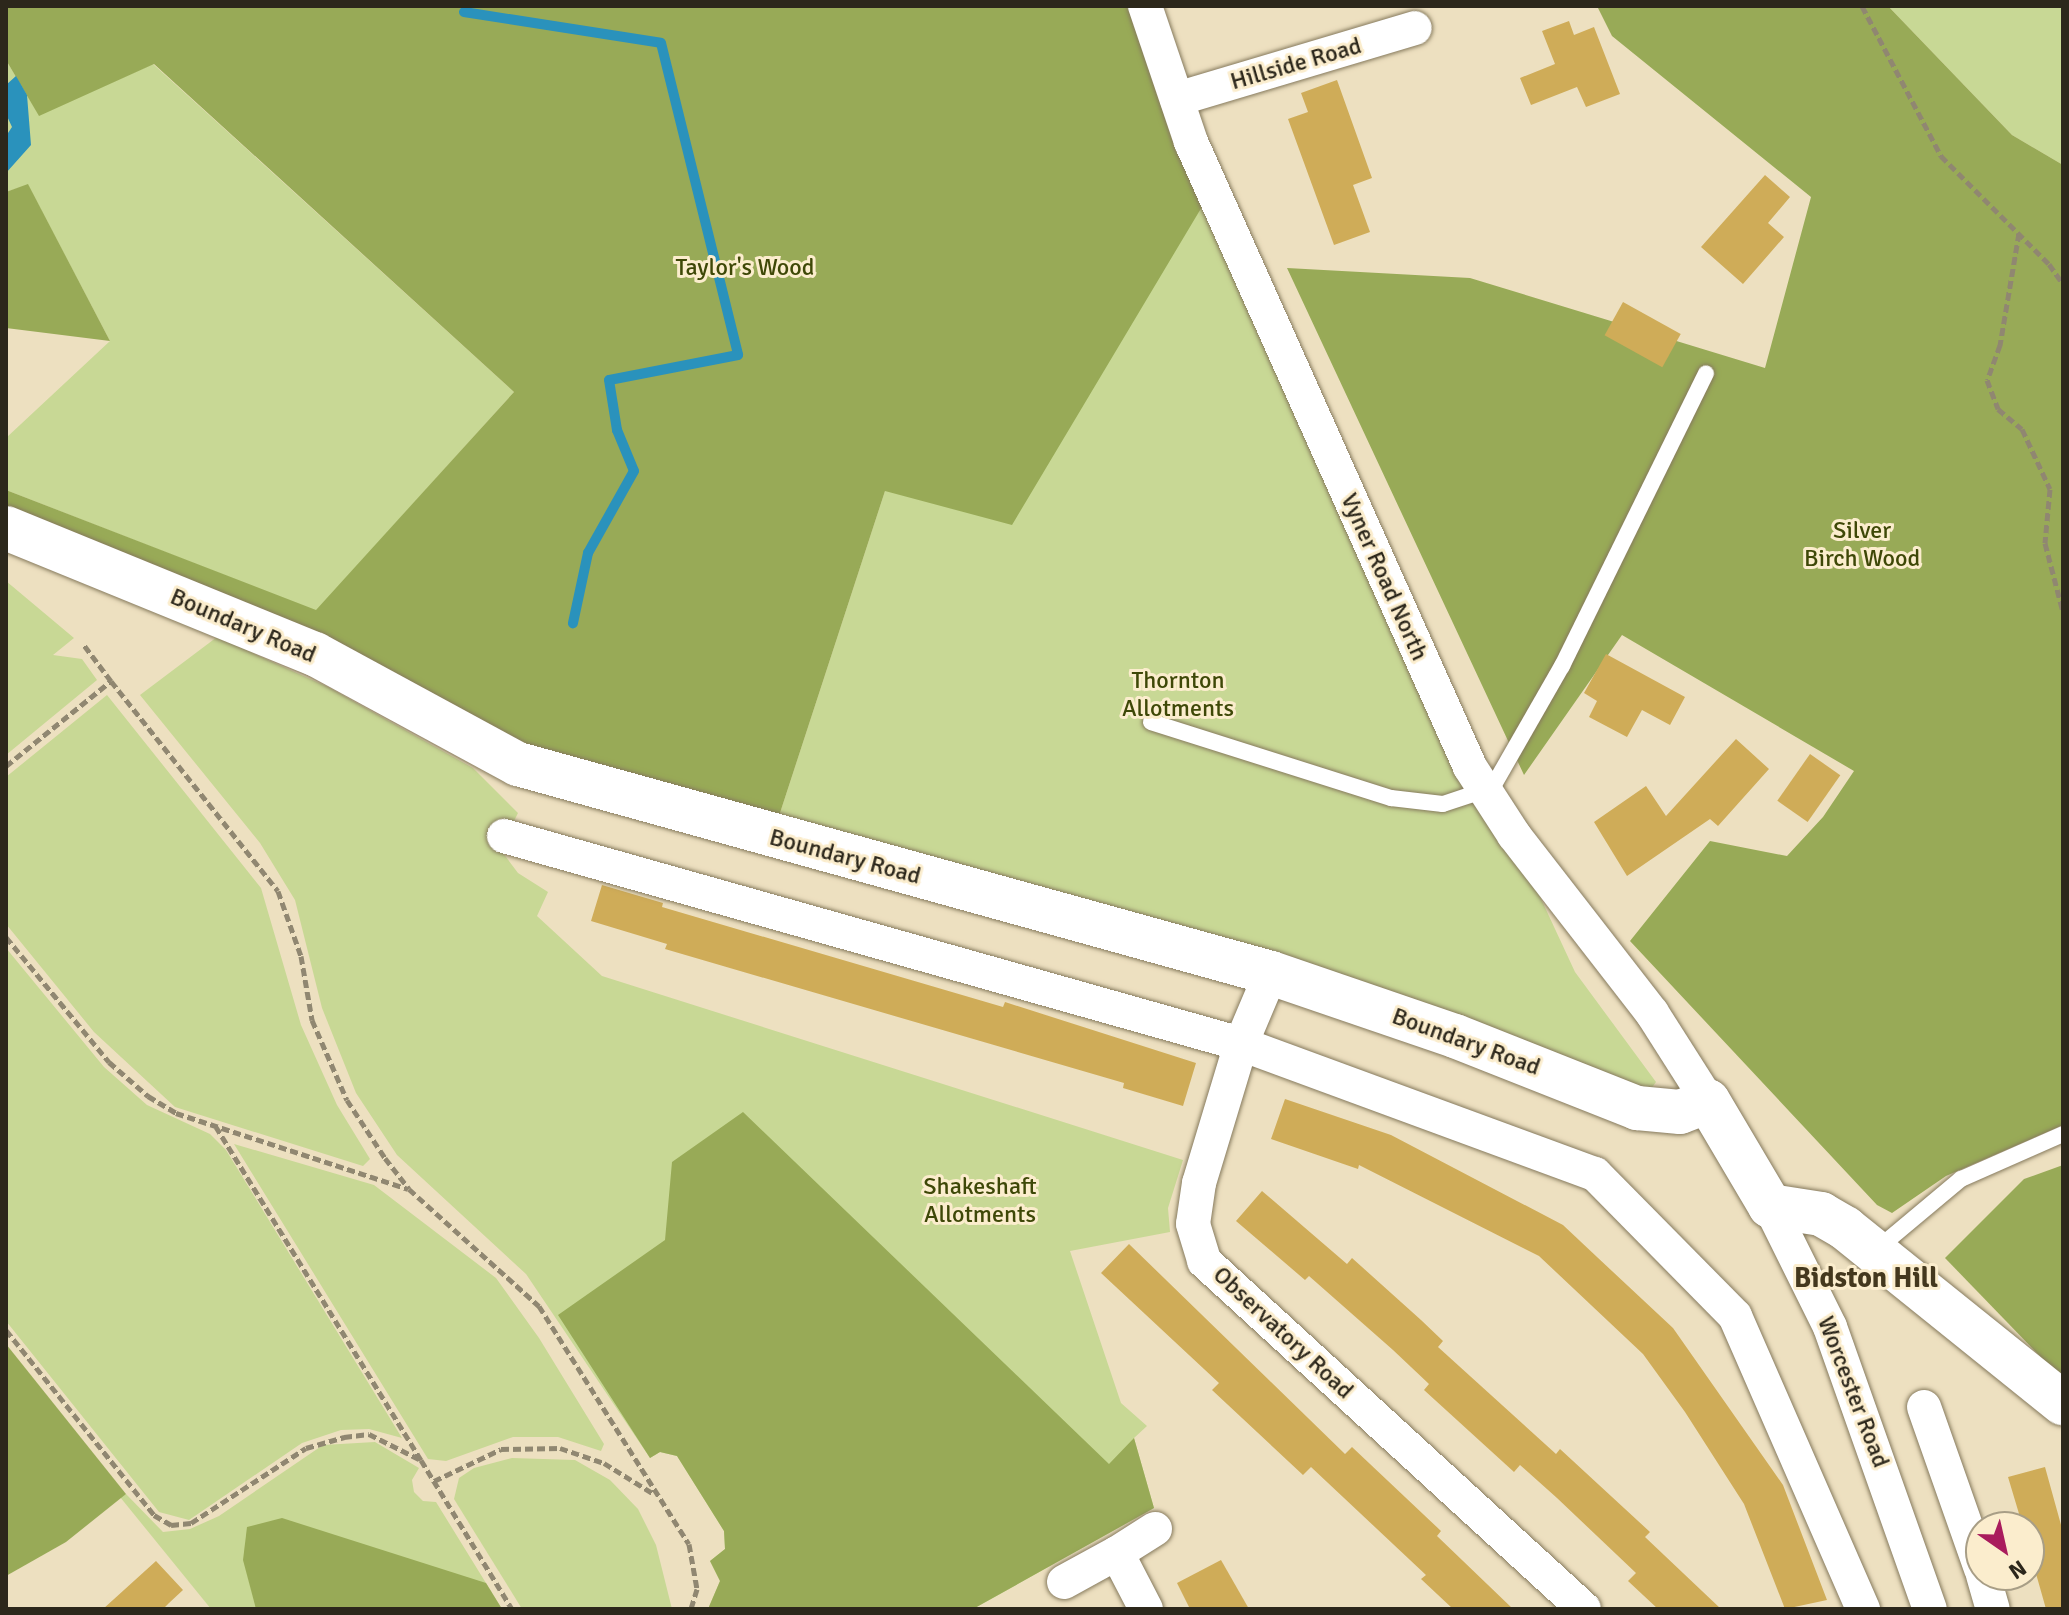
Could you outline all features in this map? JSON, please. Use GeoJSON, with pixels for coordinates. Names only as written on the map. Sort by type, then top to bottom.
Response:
{"type":"FeatureCollection","features":[{"type":"Feature","properties":{"kind":"main road","name":"Boundary Road"},"geometry":{"type":"LineString","coordinates":[[6,528],[315,654],[518,764],[1271,973],[1455,1036],[1637,1108],[1680,1112],[1708,1101]]}},
{"type":"Feature","properties":{"kind":"main road","name":"Worcester Road"},"geometry":{"type":"LineString","coordinates":[[1708,1101],[1770,1206]]}},
{"type":"Feature","properties":{"kind":"main road"},"geometry":{"type":"LineString","coordinates":[[1770,1206],[1821,1214],[1875,1251],[2063,1403]]}},
{"type":"Feature","properties":{"kind":"street","name":"Vyner Road North"},"geometry":{"type":"LineString","coordinates":[[1145,6],[1177,99],[1358,522],[1486,792],[1652,1013],[1708,1101]]}},
{"type":"Feature","properties":{"kind":"street","name":"Hillside Road"},"geometry":{"type":"LineString","coordinates":[[1177,99],[1415,28]]}},
{"type":"Feature","properties":{"kind":"street"},"geometry":{"type":"LineString","coordinates":[[504,836],[1241,1044],[1595,1174],[1735,1316],[1863,1609]]}},
{"type":"Feature","properties":{"kind":"street","name":"Observatory Road"},"geometry":{"type":"LineString","coordinates":[[1271,973],[1241,1044],[1199,1183],[1193,1224],[1204,1261],[1584,1609]]}},
{"type":"Feature","properties":{"kind":"street","name":"Worcester Road"},"geometry":{"type":"LineString","coordinates":[[1770,1206],[1830,1327],[1930,1609]]}},
{"type":"Feature","properties":{"kind":"street"},"geometry":{"type":"LineString","coordinates":[[1924,1407],[1965,1524]]}},
{"type":"Feature","properties":{"kind":"street"},"geometry":{"type":"LineString","coordinates":[[1064,1582],[1155,1529]]}},
{"type":"Feature","properties":{"kind":"street"},"geometry":{"type":"LineString","coordinates":[[1117,1553],[1146,1609]]}},
{"type":"Feature","properties":{"kind":"lane"},"geometry":{"type":"LineString","coordinates":[[1151,722],[1391,798],[1443,804],[1486,792],[1562,666],[1706,373]]}},
{"type":"Feature","properties":{"kind":"lane"},"geometry":{"type":"LineString","coordinates":[[1875,1251],[1961,1179],[2063,1134]]}},
{"type":"Feature","properties":{"kind":"path"},"geometry":{"type":"LineString","coordinates":[[1862,6],[1941,156],[2019,233],[2063,284]]}},
{"type":"Feature","properties":{"kind":"path"},"geometry":{"type":"LineString","coordinates":[[2019,233],[2000,345],[1987,380],[1998,409],[2022,429],[2050,489],[2045,543],[2063,612]]}},
{"type":"Feature","properties":{"kind":"path"},"geometry":{"type":"LineString","coordinates":[[84,645],[278,891],[301,956],[312,1020],[341,1087],[409,1189],[539,1306],[689,1544],[697,1589],[691,1609]]}},
{"type":"Feature","properties":{"kind":"path"},"geometry":{"type":"LineString","coordinates":[[6,766],[111,681]]}},
{"type":"Feature","properties":{"kind":"path"},"geometry":{"type":"LineString","coordinates":[[6,937],[109,1062],[148,1096],[216,1127],[377,1175],[409,1189]]}},
{"type":"Feature","properties":{"kind":"path"},"geometry":{"type":"LineString","coordinates":[[216,1127],[512,1609]]}},
{"type":"Feature","properties":{"kind":"path"},"geometry":{"type":"LineString","coordinates":[[6,1330],[154,1515],[171,1525],[191,1523],[306,1448],[344,1437],[369,1434],[421,1460]]}},
{"type":"Feature","properties":{"kind":"path"},"geometry":{"type":"LineString","coordinates":[[434,1481],[501,1449],[560,1448],[604,1463],[657,1496]]}},
{"type":"Feature","properties":{"kind":"green space","name":"Taylor's Wood"},"geometry":{"type":"Polygon","coordinates":[[[6,6],[1149,6],[1212,190],[1012,525],[885,491],[779,816],[535,753],[6,512],[6,490],[316,610],[514,392],[154,64],[39,116],[6,60],[6,6]]]}},
{"type":"Feature","properties":{"kind":"green space","name":"Silver Birch Wood"},"geometry":{"type":"Polygon","coordinates":[[[1597,6],[1888,6],[2012,135],[2063,165],[2063,1125],[1946,1176],[1892,1213],[1877,1205],[1630,941],[1710,841],[1787,856],[1823,817],[1854,771],[1622,635],[1524,775],[1287,268],[1470,278],[1765,368],[1811,197],[1612,36],[1597,6]]]}},
{"type":"Feature","properties":{"kind":"green space"},"geometry":{"type":"Polygon","coordinates":[[[1888,6],[2063,6],[2063,165],[2012,135],[1888,6]]]}},
{"type":"Feature","properties":{"kind":"green space"},"geometry":{"type":"Polygon","coordinates":[[[6,60],[39,115],[153,64],[514,392],[316,611],[6,490],[6,438],[110,341],[28,185],[6,192],[6,60]]]}},
{"type":"Feature","properties":{"kind":"green space"},"geometry":{"type":"Polygon","coordinates":[[[28,184],[110,341],[6,328],[6,192],[28,184]]]}},
{"type":"Feature","properties":{"kind":"green space","name":"Thornton Allotments"},"geometry":{"type":"Polygon","coordinates":[[[1212,190],[1575,972],[1656,1082],[1637,1108],[779,816],[885,491],[1212,190]]]}},
{"type":"Feature","properties":{"kind":"green space"},"geometry":{"type":"Polygon","coordinates":[[[6,581],[74,638],[53,655],[82,659],[97,680],[6,755],[6,581]]]}},
{"type":"Feature","properties":{"kind":"green space","name":"Shakeshaft Allotments"},"geometry":{"type":"Polygon","coordinates":[[[217,637],[328,687],[473,768],[518,813],[500,849],[518,873],[548,892],[537,916],[602,976],[1183,1160],[1168,1208],[1170,1232],[1070,1251],[1121,1403],[1147,1426],[1134,1438],[1154,1508],[973,1609],[708,1609],[720,1581],[710,1561],[725,1549],[724,1531],[677,1456],[660,1452],[650,1458],[526,1274],[397,1155],[356,1093],[322,1008],[295,900],[260,843],[140,695],[217,637]]]}},
{"type":"Feature","properties":{"kind":"green space"},"geometry":{"type":"Polygon","coordinates":[[[107,695],[261,888],[301,1025],[337,1105],[370,1159],[363,1166],[175,1107],[94,1032],[6,924],[6,777],[107,695]]]}},
{"type":"Feature","properties":{"kind":"green space"},"geometry":{"type":"Polygon","coordinates":[[[6,948],[104,1067],[147,1105],[210,1134],[226,1150],[402,1438],[369,1429],[341,1430],[302,1443],[189,1520],[159,1512],[6,1321],[6,948]]]}},
{"type":"Feature","properties":{"kind":"green space"},"geometry":{"type":"Polygon","coordinates":[[[743,1112],[1109,1464],[1134,1438],[1154,1508],[973,1609],[708,1609],[720,1581],[710,1561],[725,1549],[724,1531],[677,1456],[660,1452],[650,1458],[558,1315],[665,1240],[672,1162],[743,1112]]]}},
{"type":"Feature","properties":{"kind":"green space"},"geometry":{"type":"Polygon","coordinates":[[[234,1144],[374,1185],[496,1278],[539,1338],[604,1444],[601,1451],[558,1437],[513,1437],[446,1461],[428,1459],[234,1144]]]}},
{"type":"Feature","properties":{"kind":"green space"},"geometry":{"type":"Polygon","coordinates":[[[2063,1165],[2063,1380],[1945,1258],[2024,1179],[2063,1165]]]}},
{"type":"Feature","properties":{"kind":"green space"},"geometry":{"type":"Polygon","coordinates":[[[6,1344],[126,1494],[66,1542],[6,1576],[6,1344]]]}},
{"type":"Feature","properties":{"kind":"green space"},"geometry":{"type":"Polygon","coordinates":[[[375,1442],[419,1468],[412,1480],[414,1492],[423,1501],[436,1502],[502,1609],[211,1609],[120,1497],[126,1494],[163,1532],[190,1529],[219,1516],[323,1445],[375,1442]]]}},
{"type":"Feature","properties":{"kind":"green space"},"geometry":{"type":"Polygon","coordinates":[[[512,1458],[575,1460],[610,1480],[638,1509],[656,1545],[672,1609],[522,1609],[454,1499],[459,1478],[474,1468],[512,1458]]]}},
{"type":"Feature","properties":{"kind":"green space"},"geometry":{"type":"Polygon","coordinates":[[[282,1518],[486,1583],[502,1609],[256,1609],[243,1560],[247,1527],[282,1518]]]}},
{"type":"Feature","properties":{"kind":"water"},"geometry":{"type":"Polygon","coordinates":[[[16,76],[27,95],[31,145],[6,173],[6,136],[12,127],[6,114],[6,85],[16,76]]]}},
{"type":"Feature","properties":{"kind":"building"},"geometry":{"type":"Polygon","coordinates":[[[1569,21],[1574,35],[1594,27],[1620,94],[1586,107],[1577,87],[1531,105],[1520,78],[1555,64],[1542,31],[1569,21]]]}},
{"type":"Feature","properties":{"kind":"building"},"geometry":{"type":"Polygon","coordinates":[[[1337,80],[1372,178],[1353,185],[1370,232],[1334,245],[1288,119],[1308,112],[1301,93],[1337,80]]]}},
{"type":"Feature","properties":{"kind":"building"},"geometry":{"type":"Polygon","coordinates":[[[1765,175],[1790,197],[1768,223],[1784,237],[1743,284],[1701,247],[1765,175]]]}},
{"type":"Feature","properties":{"kind":"building"},"geometry":{"type":"Polygon","coordinates":[[[1623,302],[1681,334],[1662,367],[1605,335],[1623,302]]]}},
{"type":"Feature","properties":{"kind":"building"},"geometry":{"type":"Polygon","coordinates":[[[1606,654],[1685,697],[1670,725],[1642,710],[1627,737],[1589,717],[1597,701],[1584,693],[1606,654]]]}},
{"type":"Feature","properties":{"kind":"building"},"geometry":{"type":"Polygon","coordinates":[[[1736,739],[1769,769],[1718,826],[1710,819],[1627,876],[1594,822],[1646,786],[1666,816],[1736,739]]]}},
{"type":"Feature","properties":{"kind":"building"},"geometry":{"type":"Polygon","coordinates":[[[1810,754],[1840,775],[1808,822],[1777,801],[1810,754]]]}},
{"type":"Feature","properties":{"kind":"building"},"geometry":{"type":"Polygon","coordinates":[[[602,885],[663,903],[662,907],[1003,1007],[1005,1002],[1196,1063],[1183,1106],[1123,1088],[1124,1083],[665,949],[667,944],[591,921],[602,885]]]}},
{"type":"Feature","properties":{"kind":"building"},"geometry":{"type":"Polygon","coordinates":[[[1285,1099],[1391,1135],[1563,1225],[1673,1328],[1783,1485],[1827,1600],[1785,1609],[1744,1504],[1685,1412],[1643,1354],[1539,1256],[1359,1165],[1358,1169],[1271,1139],[1285,1099]]]}},
{"type":"Feature","properties":{"kind":"building"},"geometry":{"type":"Polygon","coordinates":[[[1262,1191],[1347,1264],[1352,1258],[1421,1320],[1443,1341],[1438,1347],[1556,1454],[1560,1449],[1650,1532],[1645,1537],[1721,1609],[1658,1609],[1628,1581],[1636,1573],[1557,1498],[1520,1465],[1514,1472],[1424,1390],[1429,1384],[1393,1350],[1309,1276],[1305,1280],[1236,1221],[1262,1191]]]}},
{"type":"Feature","properties":{"kind":"building"},"geometry":{"type":"Polygon","coordinates":[[[1129,1244],[1345,1454],[1352,1447],[1441,1531],[1437,1536],[1513,1609],[1453,1609],[1421,1579],[1426,1575],[1311,1467],[1303,1475],[1212,1390],[1219,1383],[1101,1273],[1129,1244]]]}},
{"type":"Feature","properties":{"kind":"building"},"geometry":{"type":"Polygon","coordinates":[[[2045,1467],[2063,1532],[2063,1609],[2046,1609],[2041,1591],[2045,1591],[2045,1511],[2018,1511],[2008,1477],[2045,1467]]]}},
{"type":"Feature","properties":{"kind":"building"},"geometry":{"type":"Polygon","coordinates":[[[1221,1560],[1249,1609],[1190,1609],[1177,1583],[1221,1560]]]}},
{"type":"Feature","properties":{"kind":"building"},"geometry":{"type":"Polygon","coordinates":[[[156,1561],[183,1590],[163,1609],[103,1609],[156,1561]]]}},
{"type":"Feature","properties":{"kind":"waterway"},"geometry":{"type":"LineString","coordinates":[[464,12],[661,43],[738,355],[609,380],[617,430],[634,471],[588,553],[573,623]]}},
{"type":"Feature","properties":{"kind":"district","name":"Bidston Hill"},"geometry":{"type":"Point","coordinates":[1866,1278]}}]}
